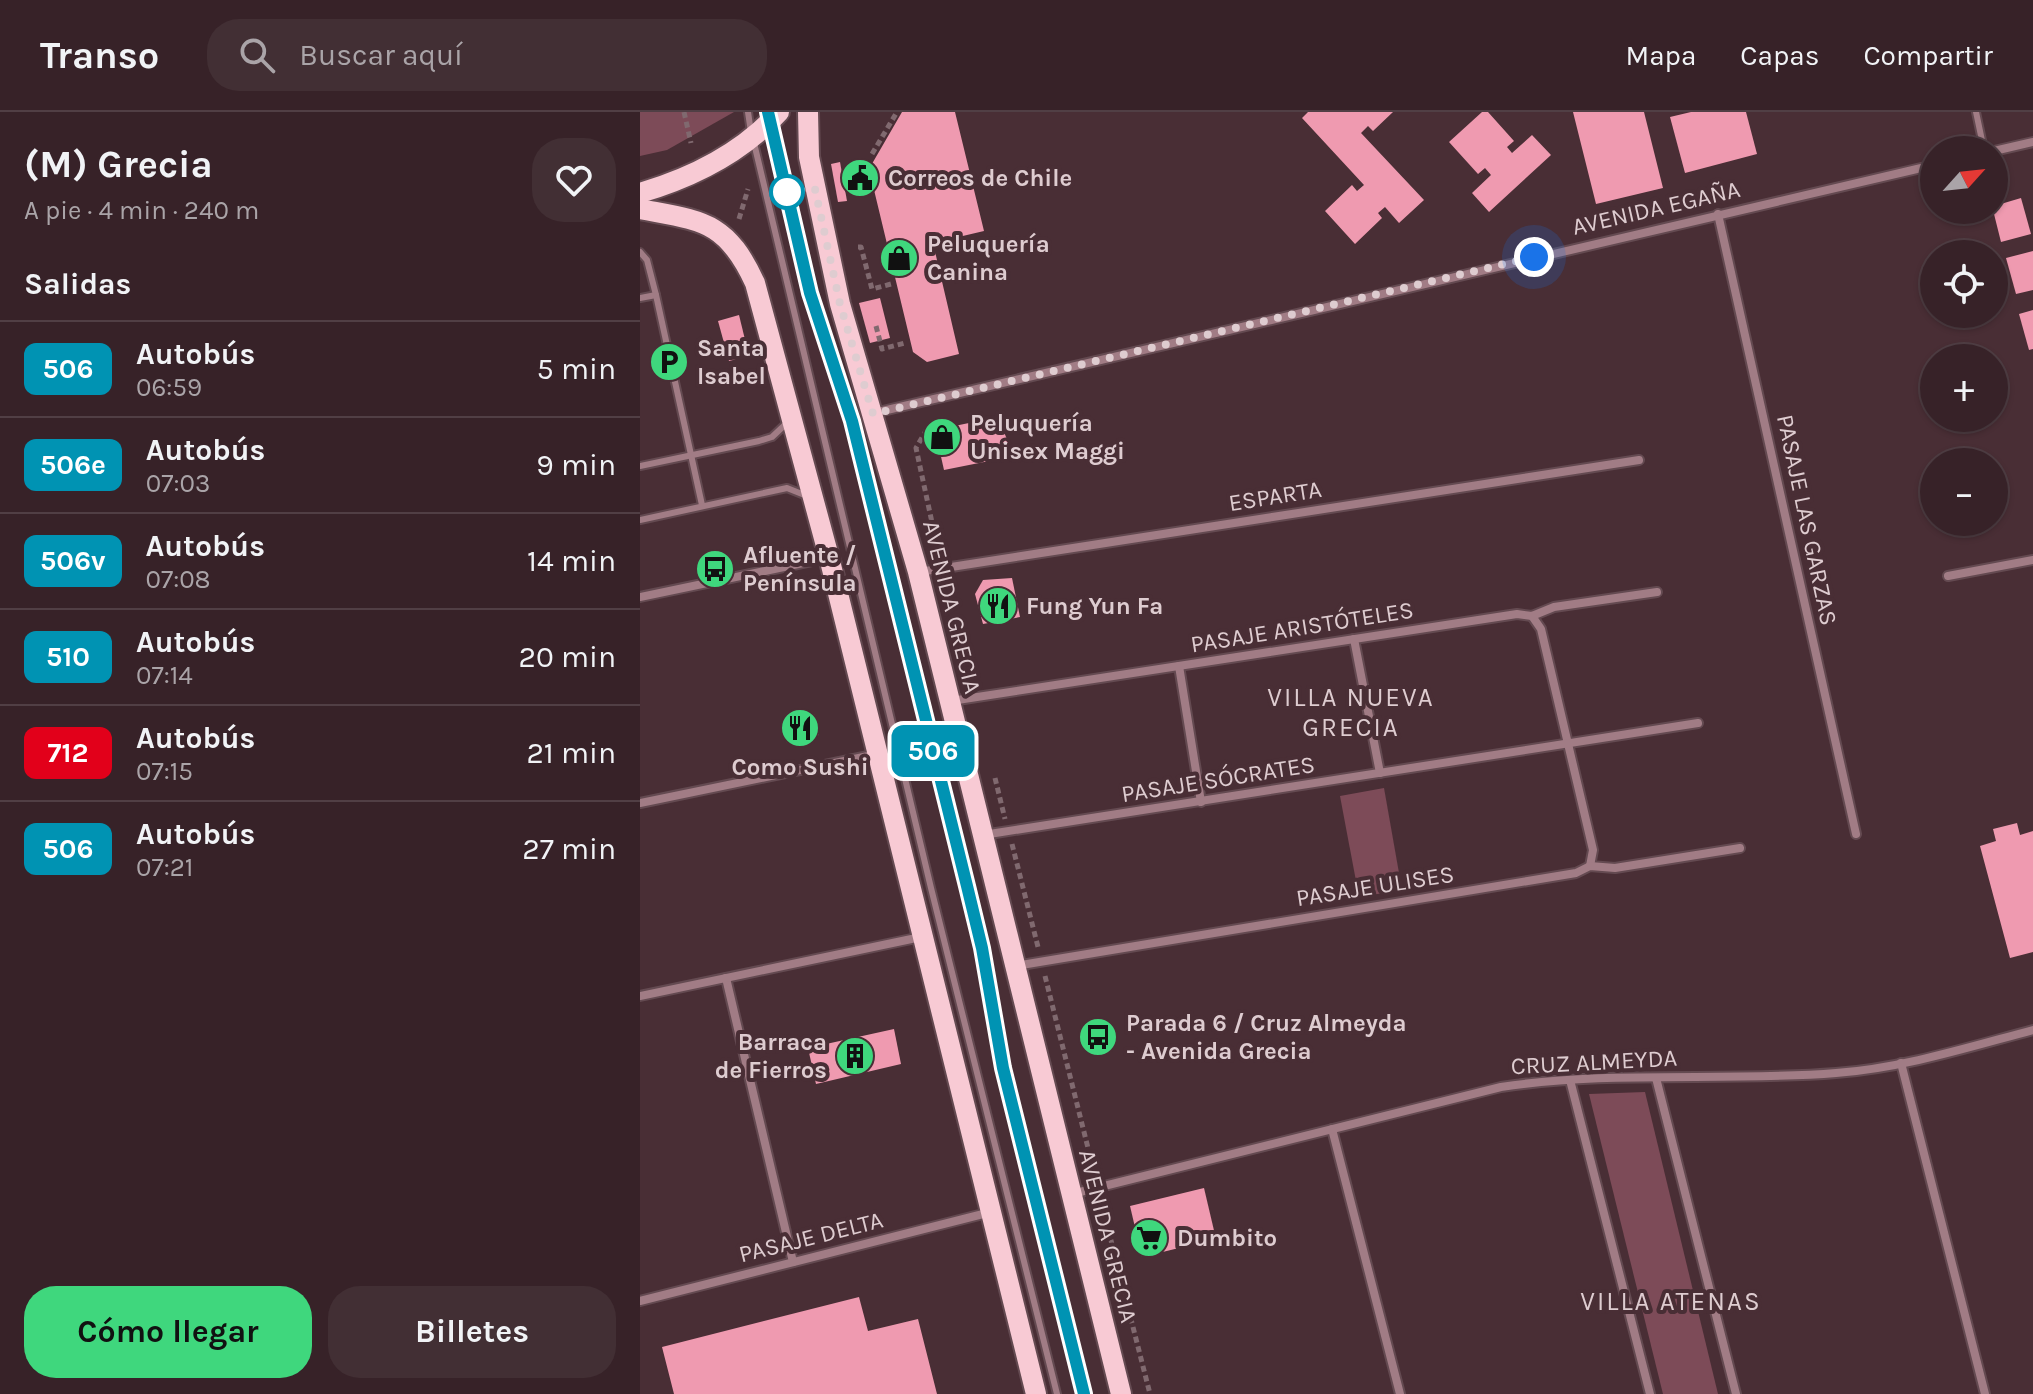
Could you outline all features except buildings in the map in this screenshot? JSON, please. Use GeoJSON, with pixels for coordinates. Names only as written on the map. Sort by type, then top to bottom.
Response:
{"type":"FeatureCollection","features":[{"type":"Feature","properties":{"kind":"main road","name":"AVENIDA GRECIA"},"geometry":{"type":"LineString","coordinates":[[808,112],[809,157],[840,304],[918,572],[1121,1394]]}},
{"type":"Feature","properties":{"kind":"main road"},"geometry":{"type":"LineString","coordinates":[[640,193],[689,176],[752,137],[772,116]]}},
{"type":"Feature","properties":{"kind":"main road"},"geometry":{"type":"LineString","coordinates":[[640,209],[704,223],[719,231],[733,243],[755,283],[829,557],[1036,1394]]}},
{"type":"Feature","properties":{"kind":"street"},"geometry":{"type":"LineString","coordinates":[[2008,149],[2032,146]]}},
{"type":"Feature","properties":{"kind":"street","name":"AVENIDA EGAÑA"},"geometry":{"type":"LineString","coordinates":[[873,414],[1920,168]]}},
{"type":"Feature","properties":{"kind":"street","name":"PASAJE LAS GARZAS"},"geometry":{"type":"LineString","coordinates":[[1718,214],[1856,834]]}},
{"type":"Feature","properties":{"kind":"street","name":"ESPARTA"},"geometry":{"type":"LineString","coordinates":[[918,572],[1639,460]]}},
{"type":"Feature","properties":{"kind":"street"},"geometry":{"type":"LineString","coordinates":[[640,597],[829,557]]}},
{"type":"Feature","properties":{"kind":"street"},"geometry":{"type":"LineString","coordinates":[[1948,576],[2033,560]]}},
{"type":"Feature","properties":{"kind":"street","name":"PASAJE ARISTÓTELES"},"geometry":{"type":"LineString","coordinates":[[950,701],[1517,614],[1532,616],[1554,607],[1657,592]]}},
{"type":"Feature","properties":{"kind":"street"},"geometry":{"type":"LineString","coordinates":[[1532,616],[1541,629],[1593,850],[1590,866]]}},
{"type":"Feature","properties":{"kind":"street"},"geometry":{"type":"LineString","coordinates":[[1354,639],[1380,773]]}},
{"type":"Feature","properties":{"kind":"street"},"geometry":{"type":"LineString","coordinates":[[1179,666],[1201,802]]}},
{"type":"Feature","properties":{"kind":"street","name":"PASAJE SÓCRATES"},"geometry":{"type":"LineString","coordinates":[[982,836],[1698,723]]}},
{"type":"Feature","properties":{"kind":"street"},"geometry":{"type":"LineString","coordinates":[[640,803],[878,754]]}},
{"type":"Feature","properties":{"kind":"street","name":"PASAJE ULISES"},"geometry":{"type":"LineString","coordinates":[[1014,966],[1576,873],[1590,866],[1615,868],[1740,848]]}},
{"type":"Feature","properties":{"kind":"street"},"geometry":{"type":"LineString","coordinates":[[640,996],[923,937]]}},
{"type":"Feature","properties":{"kind":"street"},"geometry":{"type":"LineString","coordinates":[[726,978],[793,1262]]}},
{"type":"Feature","properties":{"kind":"street","name":"CRUZ ALMEYDA"},"geometry":{"type":"LineString","coordinates":[[1070,1194],[1471,1093],[1531,1082],[1834,1073],[1901,1063],[2033,1030]]}},
{"type":"Feature","properties":{"kind":"street"},"geometry":{"type":"LineString","coordinates":[[1901,1063],[1985,1394]]}},
{"type":"Feature","properties":{"kind":"street"},"geometry":{"type":"LineString","coordinates":[[1656,1078],[1736,1394]]}},
{"type":"Feature","properties":{"kind":"street"},"geometry":{"type":"LineString","coordinates":[[1570,1080],[1650,1394]]}},
{"type":"Feature","properties":{"kind":"street"},"geometry":{"type":"LineString","coordinates":[[1332,1129],[1400,1394]]}},
{"type":"Feature","properties":{"kind":"street","name":"PASAJE DELTA"},"geometry":{"type":"LineString","coordinates":[[640,1301],[991,1212]]}},
{"type":"Feature","properties":{"kind":"lane"},"geometry":{"type":"LineString","coordinates":[[748,112],[931,888],[1057,1394]]}},
{"type":"Feature","properties":{"kind":"lane"},"geometry":{"type":"LineString","coordinates":[[1976,112],[1981,136]]}},
{"type":"Feature","properties":{"kind":"lane"},"geometry":{"type":"LineString","coordinates":[[772,116],[810,293],[852,421],[967,886],[982,948],[1003,1068],[1084,1394]]}},
{"type":"Feature","properties":{"kind":"lane"},"geometry":{"type":"LineString","coordinates":[[640,252],[647,260],[656,295],[702,505]]}},
{"type":"Feature","properties":{"kind":"lane"},"geometry":{"type":"LineString","coordinates":[[640,298],[656,295]]}},
{"type":"Feature","properties":{"kind":"lane"},"geometry":{"type":"LineString","coordinates":[[640,466],[772,437],[791,419]]}},
{"type":"Feature","properties":{"kind":"lane"},"geometry":{"type":"LineString","coordinates":[[640,520],[787,488],[813,498]]}},
{"type":"Feature","properties":{"kind":"path"},"geometry":{"type":"LineString","coordinates":[[684,112],[691,143]]}},
{"type":"Feature","properties":{"kind":"path"},"geometry":{"type":"LineString","coordinates":[[872,154],[897,112]]}},
{"type":"Feature","properties":{"kind":"path"},"geometry":{"type":"LineString","coordinates":[[739,219],[748,189],[746,176]]}},
{"type":"Feature","properties":{"kind":"path"},"geometry":{"type":"LineString","coordinates":[[858,247],[861,247],[872,289],[891,284]]}},
{"type":"Feature","properties":{"kind":"path"},"geometry":{"type":"LineString","coordinates":[[876,326],[882,349],[905,343]]}},
{"type":"Feature","properties":{"kind":"path"},"geometry":{"type":"LineString","coordinates":[[927,429],[916,448],[942,568]]}},
{"type":"Feature","properties":{"kind":"path"},"geometry":{"type":"LineString","coordinates":[[994,772],[1150,1394]]}},
{"type":"Feature","properties":{"kind":"shaded area"},"geometry":{"type":"Polygon","coordinates":[[[640,112],[734,112],[667,150],[640,156],[640,112]]]}},
{"type":"Feature","properties":{"kind":"shaded area"},"geometry":{"type":"Polygon","coordinates":[[[1384,788],[1402,890],[1359,897],[1340,796],[1384,788]]]}},
{"type":"Feature","properties":{"kind":"shaded area"},"geometry":{"type":"Polygon","coordinates":[[[1645,1092],[1718,1394],[1663,1394],[1589,1094],[1645,1092]]]}},
{"type":"Feature","properties":{"kind":"bus line","name":"506"},"geometry":{"type":"LineString","coordinates":[[768,112],[810,293],[852,421],[967,886],[982,948],[1003,1068],[1084,1394]]}},
{"type":"Feature","properties":{"kind":"place","name":"Correos de Chile"},"geometry":{"type":"Point","coordinates":[860,178]}},
{"type":"Feature","properties":{"kind":"place","name":"Peluquería Canina"},"geometry":{"type":"Point","coordinates":[899,258]}},
{"type":"Feature","properties":{"kind":"place","name":"Santa Isabel"},"geometry":{"type":"Point","coordinates":[669,362]}},
{"type":"Feature","properties":{"kind":"place","name":"Peluquería Unisex Maggi"},"geometry":{"type":"Point","coordinates":[942,437]}},
{"type":"Feature","properties":{"kind":"place","name":"Afluente / Península"},"geometry":{"type":"Point","coordinates":[715,569]}},
{"type":"Feature","properties":{"kind":"place","name":"Fung Yun Fa"},"geometry":{"type":"Point","coordinates":[998,606]}},
{"type":"Feature","properties":{"kind":"place","name":"Como Sushi"},"geometry":{"type":"Point","coordinates":[800,728]}},
{"type":"Feature","properties":{"kind":"place","name":"Parada 6 / Cruz Almeyda - Avenida Grecia"},"geometry":{"type":"Point","coordinates":[1098,1037]}},
{"type":"Feature","properties":{"kind":"place","name":"Barraca de Fierros"},"geometry":{"type":"Point","coordinates":[855,1056]}},
{"type":"Feature","properties":{"kind":"place","name":"Dumbito"},"geometry":{"type":"Point","coordinates":[1149,1238]}},
{"type":"Feature","properties":{"kind":"district","name":"VILLA NUEVA GRECIA"},"geometry":{"type":"Point","coordinates":[1351,712]}},
{"type":"Feature","properties":{"kind":"district","name":"VILLA ATENAS"},"geometry":{"type":"Point","coordinates":[1671,1301]}},
{"type":"Feature","properties":{"kind":"route"},"geometry":{"type":"LineString","coordinates":[[787,192],[815,189],[840,304],[873,414],[1534,257]]}}]}
